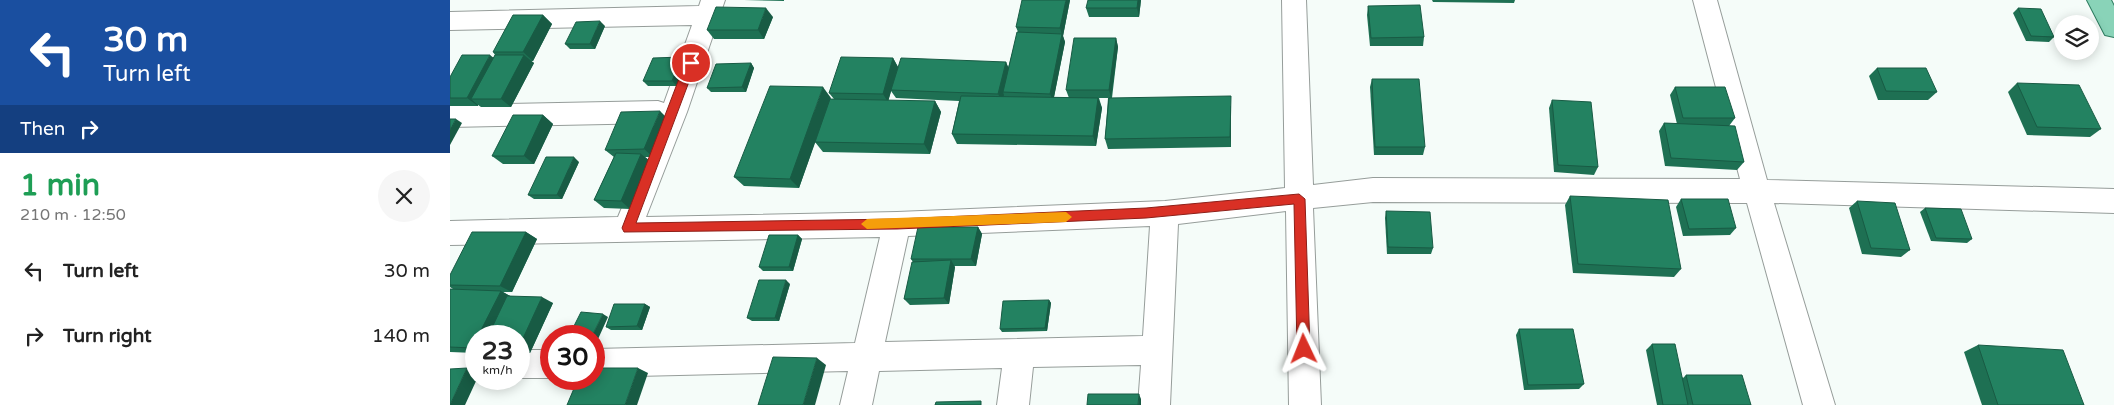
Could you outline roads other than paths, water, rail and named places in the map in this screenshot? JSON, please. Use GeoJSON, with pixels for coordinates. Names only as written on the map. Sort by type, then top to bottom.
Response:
{"type":"FeatureCollection","features":[{"type":"Feature","properties":{"kind":"main road"},"geometry":{"type":"LineString","coordinates":[[2099,0],[2114,28]]}},
{"type":"Feature","properties":{"kind":"street"},"geometry":{"type":"LineString","coordinates":[[450,5],[453,0]]}},
{"type":"Feature","properties":{"kind":"street"},"geometry":{"type":"LineString","coordinates":[[1294,0],[1305,405]]}},
{"type":"Feature","properties":{"kind":"street"},"geometry":{"type":"LineString","coordinates":[[1705,0],[1757,191],[1819,405]]}},
{"type":"Feature","properties":{"kind":"street"},"geometry":{"type":"LineString","coordinates":[[450,21],[710,8],[674,112],[628,228]]}},
{"type":"Feature","properties":{"kind":"street"},"geometry":{"type":"LineString","coordinates":[[450,116],[674,112]]}},
{"type":"Feature","properties":{"kind":"street"},"geometry":{"type":"LineString","coordinates":[[451,235],[628,228],[897,224],[1165,212],[1373,190],[1757,191],[2114,201]]}},
{"type":"Feature","properties":{"kind":"street"},"geometry":{"type":"LineString","coordinates":[[1154,405],[1165,212]]}},
{"type":"Feature","properties":{"kind":"street"},"geometry":{"type":"LineString","coordinates":[[856,405],[897,224]]}},
{"type":"Feature","properties":{"kind":"street"},"geometry":{"type":"LineString","coordinates":[[605,363],[1156,350]]}},
{"type":"Feature","properties":{"kind":"street"},"geometry":{"type":"LineString","coordinates":[[1013,405],[1020,353]]}},
{"type":"Feature","properties":{"kind":"street"},"geometry":{"type":"LineString","coordinates":[[450,366],[465,365]]}}]}
